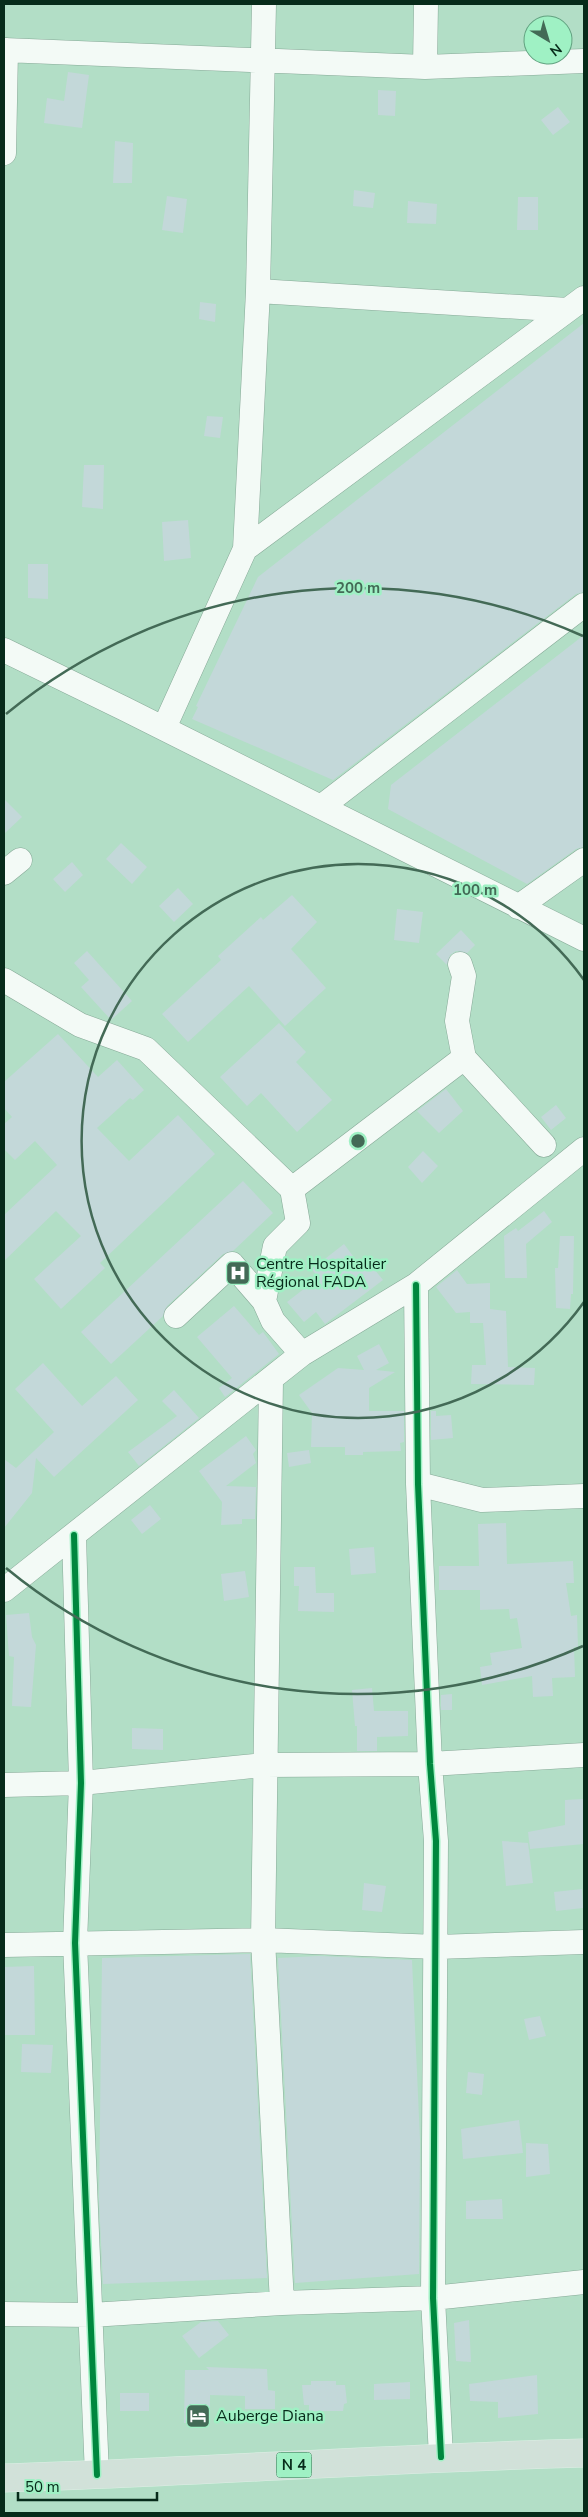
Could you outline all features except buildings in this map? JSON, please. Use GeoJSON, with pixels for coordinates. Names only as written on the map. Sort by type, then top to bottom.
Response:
{"type":"FeatureCollection","features":[{"type":"Feature","properties":{"kind":"highway","name":"N 4"},"geometry":{"type":"LineString","coordinates":[[4,2478],[98,2475],[442,2457],[584,2453]]}},
{"type":"Feature","properties":{"kind":"street"},"geometry":{"type":"LineString","coordinates":[[164,728],[245,549],[258,290],[264,4]]}},
{"type":"Feature","properties":{"kind":"street"},"geometry":{"type":"LineString","coordinates":[[425,67],[426,4]]}},
{"type":"Feature","properties":{"kind":"street"},"geometry":{"type":"LineString","coordinates":[[4,153],[5,50],[425,67],[584,60]]}},
{"type":"Feature","properties":{"kind":"street"},"geometry":{"type":"LineString","coordinates":[[258,290],[576,304]]}},
{"type":"Feature","properties":{"kind":"street"},"geometry":{"type":"LineString","coordinates":[[245,549],[576,304]]}},
{"type":"Feature","properties":{"kind":"street"},"geometry":{"type":"LineString","coordinates":[[320,808],[584,605]]}},
{"type":"Feature","properties":{"kind":"street"},"geometry":{"type":"LineString","coordinates":[[4,650],[164,728],[584,939]]}},
{"type":"Feature","properties":{"kind":"street"},"geometry":{"type":"LineString","coordinates":[[518,907],[584,860]]}},
{"type":"Feature","properties":{"kind":"street"},"geometry":{"type":"LineString","coordinates":[[460,964],[464,976],[457,1021],[464,1058],[544,1145]]}},
{"type":"Feature","properties":{"kind":"street"},"geometry":{"type":"LineString","coordinates":[[4,980],[80,1025],[146,1049],[292,1189],[298,1223],[275,1246],[264,1301]]}},
{"type":"Feature","properties":{"kind":"street"},"geometry":{"type":"LineString","coordinates":[[292,1189],[464,1058]]}},
{"type":"Feature","properties":{"kind":"street"},"geometry":{"type":"LineString","coordinates":[[4,1587],[74,1535],[302,1354],[416,1286],[584,1149]]}},
{"type":"Feature","properties":{"kind":"street"},"geometry":{"type":"LineString","coordinates":[[176,1316],[232,1264],[264,1301],[274,1321],[302,1354]]}},
{"type":"Feature","properties":{"kind":"street"},"geometry":{"type":"LineString","coordinates":[[416,1286],[418,1484],[430,1764],[436,1841],[437,1947],[432,2298],[442,2457]]}},
{"type":"Feature","properties":{"kind":"street"},"geometry":{"type":"LineString","coordinates":[[271,1380],[264,1764],[263,1940],[282,2303]]}},
{"type":"Feature","properties":{"kind":"street"},"geometry":{"type":"LineString","coordinates":[[418,1484],[482,1500],[584,1496]]}},
{"type":"Feature","properties":{"kind":"street"},"geometry":{"type":"LineString","coordinates":[[74,1535],[80,1783],[74,1943],[98,2475]]}},
{"type":"Feature","properties":{"kind":"street"},"geometry":{"type":"LineString","coordinates":[[4,1785],[80,1783],[264,1764],[430,1764],[584,1755]]}},
{"type":"Feature","properties":{"kind":"street"},"geometry":{"type":"LineString","coordinates":[[4,1945],[263,1940],[437,1947],[584,1942]]}},
{"type":"Feature","properties":{"kind":"street"},"geometry":{"type":"LineString","coordinates":[[4,2314],[91,2315],[282,2303],[432,2298],[584,2282]]}},
{"type":"Feature","properties":{"kind":"cycle path"},"geometry":{"type":"LineString","coordinates":[[416,1285],[418,1484],[430,1764],[436,1841],[433,2298],[441,2457]]}},
{"type":"Feature","properties":{"kind":"cycle path"},"geometry":{"type":"LineString","coordinates":[[74,1535],[81,1783],[75,1943],[97,2475]]}},
{"type":"Feature","properties":{"kind":"place","name":"Centre Hospitalier Régional FADA"},"geometry":{"type":"Point","coordinates":[238,1273]}},
{"type":"Feature","properties":{"kind":"place","name":"Auberge Diana"},"geometry":{"type":"Point","coordinates":[198,2416]}}]}
